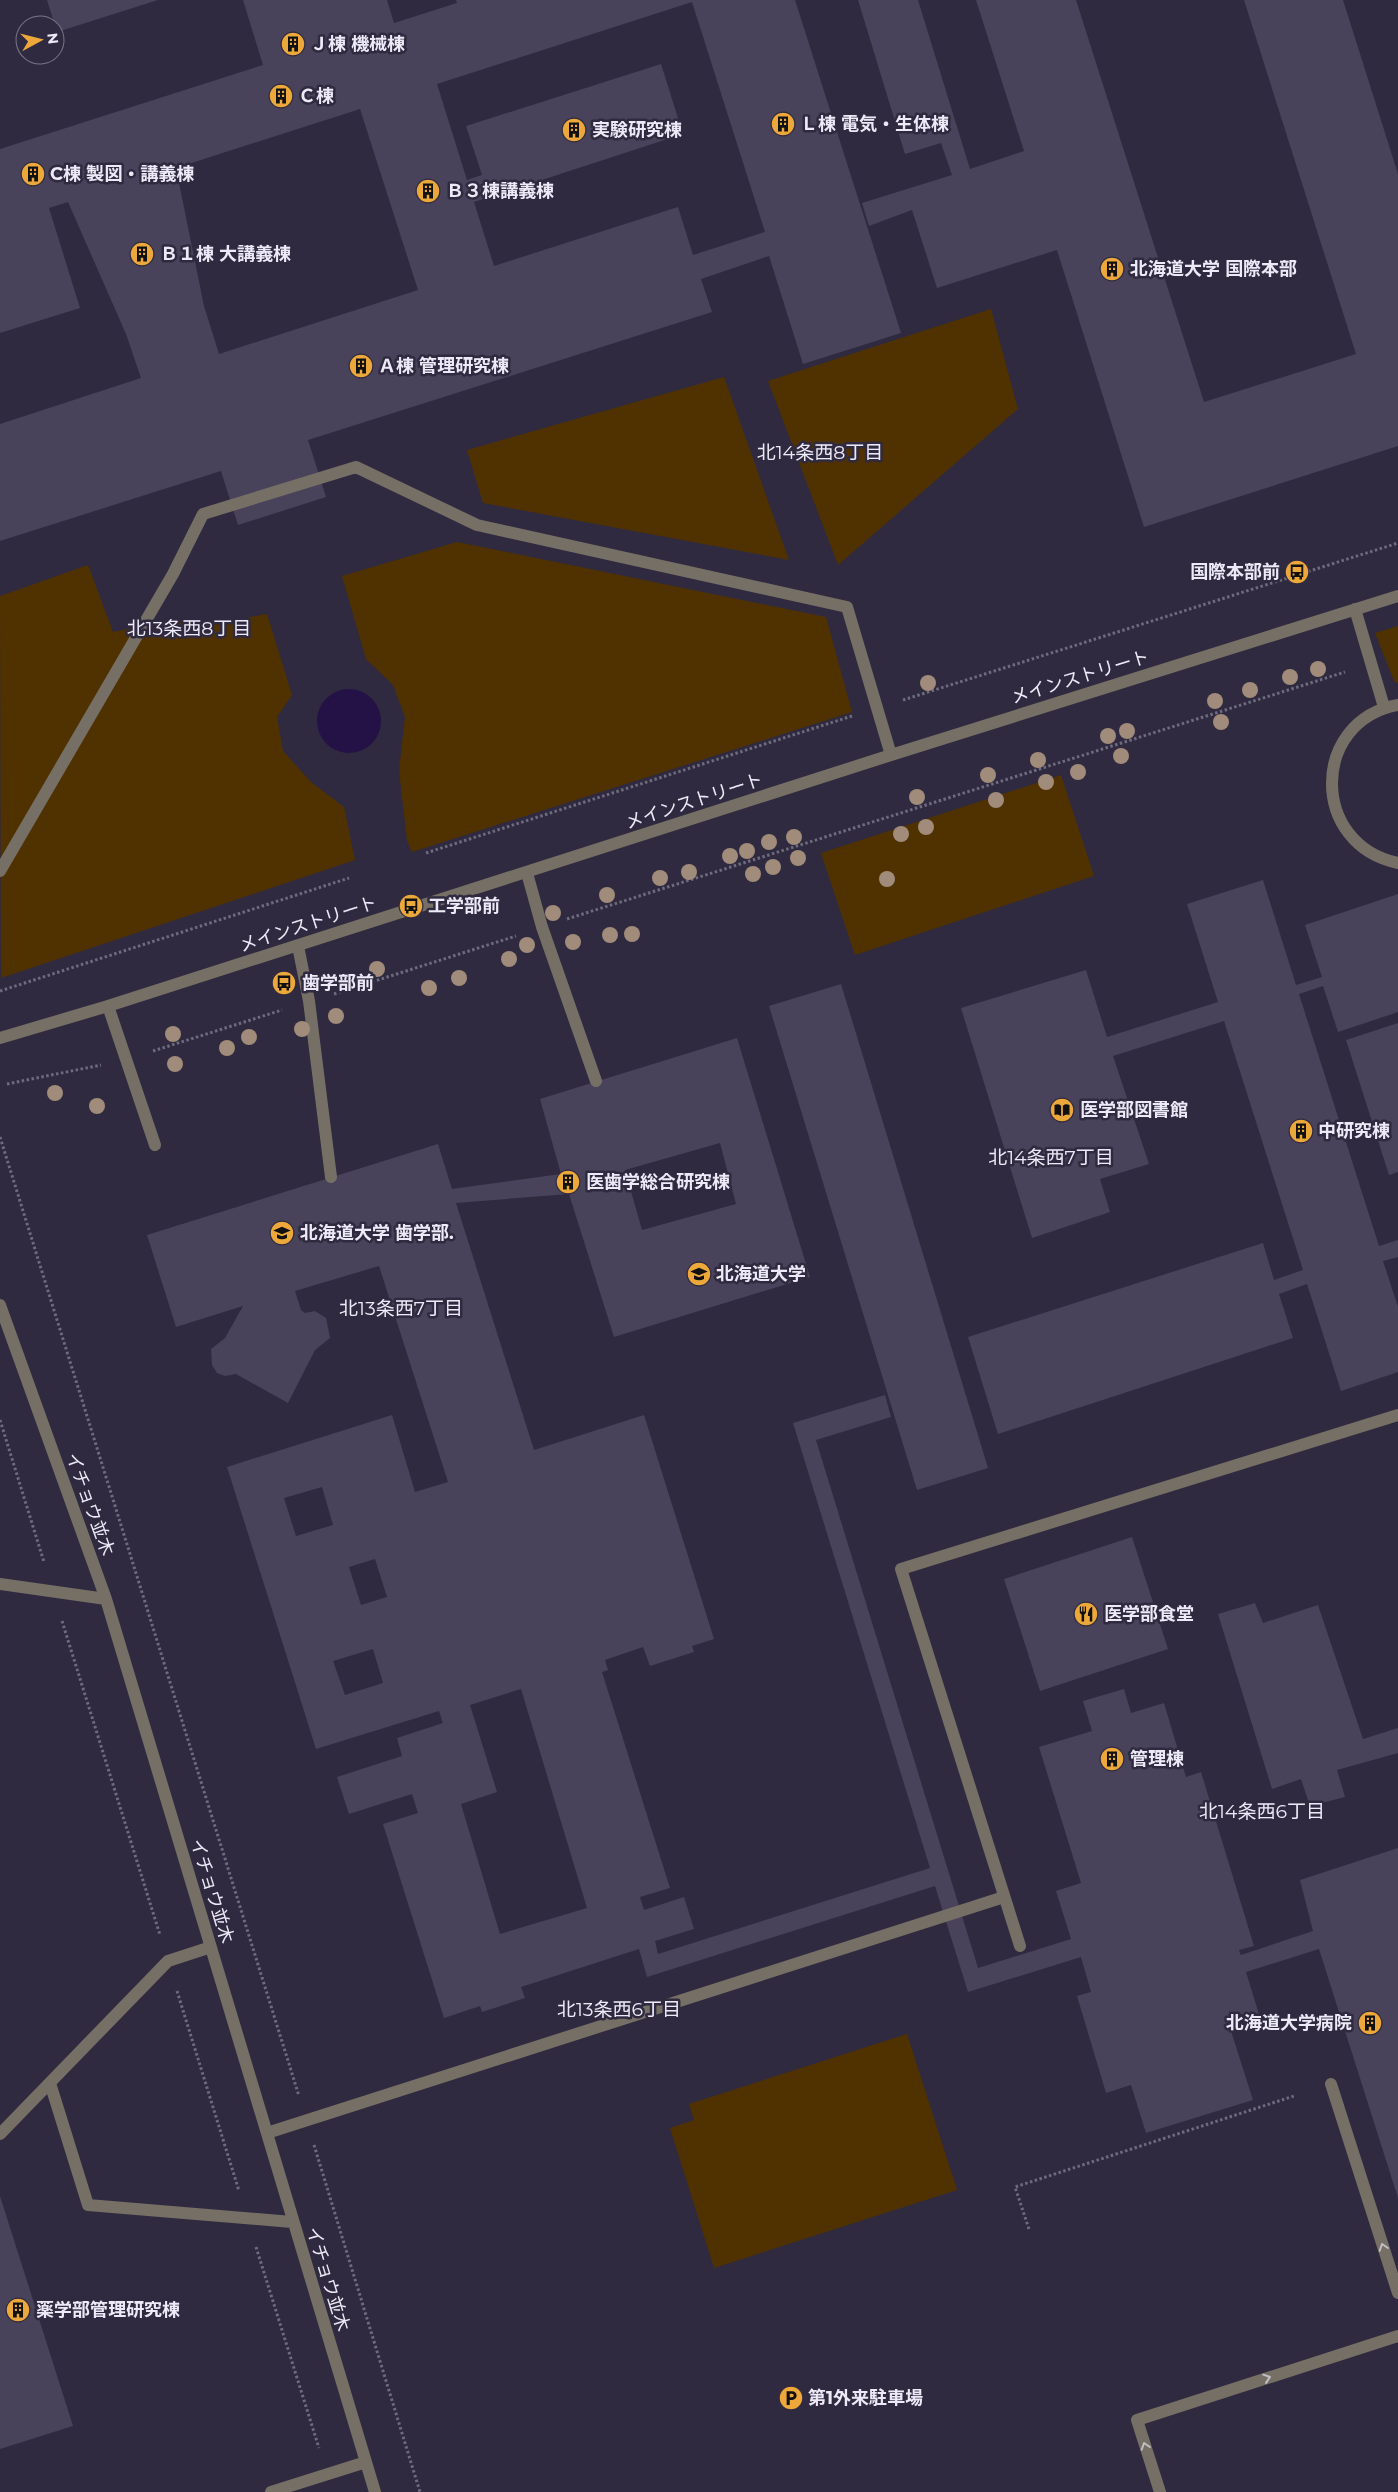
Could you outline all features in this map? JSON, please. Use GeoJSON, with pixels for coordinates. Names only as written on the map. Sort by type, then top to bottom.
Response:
{"type":"FeatureCollection","features":[{"type":"Feature","properties":{"kind":"lane"},"geometry":{"type":"LineString","coordinates":[[0,871],[173,574],[204,514],[356,467],[477,525],[847,607],[891,755]]}},
{"type":"Feature","properties":{"kind":"lane","name":"メインストリート"},"geometry":{"type":"LineString","coordinates":[[0,1038],[298,946],[891,755],[1398,596]]}},
{"type":"Feature","properties":{"kind":"lane"},"geometry":{"type":"LineString","coordinates":[[1355,609],[1384,707]]}},
{"type":"Feature","properties":{"kind":"lane"},"geometry":{"type":"LineString","coordinates":[[1398,705],[1384,707],[1364,718],[1347,735],[1336,755],[1331,778],[1333,801],[1341,823],[1355,841],[1374,855],[1398,863]]}},
{"type":"Feature","properties":{"kind":"lane"},"geometry":{"type":"LineString","coordinates":[[527,873],[542,927],[596,1081]]}},
{"type":"Feature","properties":{"kind":"lane"},"geometry":{"type":"LineString","coordinates":[[298,946],[309,1002],[331,1177]]}},
{"type":"Feature","properties":{"kind":"lane"},"geometry":{"type":"LineString","coordinates":[[108,1006],[155,1145]]}},
{"type":"Feature","properties":{"kind":"lane","name":"イチョウ並木"},"geometry":{"type":"LineString","coordinates":[[0,1309],[106,1599],[267,2133],[292,2222],[375,2492]]}},
{"type":"Feature","properties":{"kind":"lane"},"geometry":{"type":"LineString","coordinates":[[1020,1946],[902,1569],[1398,1415]]}},
{"type":"Feature","properties":{"kind":"lane"},"geometry":{"type":"LineString","coordinates":[[0,1584],[106,1599]]}},
{"type":"Feature","properties":{"kind":"lane"},"geometry":{"type":"LineString","coordinates":[[267,2133],[1004,1897]]}},
{"type":"Feature","properties":{"kind":"lane"},"geometry":{"type":"LineString","coordinates":[[0,2134],[168,1961],[211,1946]]}},
{"type":"Feature","properties":{"kind":"lane"},"geometry":{"type":"LineString","coordinates":[[50,2082],[88,2205],[292,2222]]}},
{"type":"Feature","properties":{"kind":"lane"},"geometry":{"type":"LineString","coordinates":[[1331,2084],[1398,2293]]}},
{"type":"Feature","properties":{"kind":"lane"},"geometry":{"type":"LineString","coordinates":[[1160,2492],[1137,2420],[1398,2336]]}},
{"type":"Feature","properties":{"kind":"lane"},"geometry":{"type":"LineString","coordinates":[[271,2492],[366,2462]]}},
{"type":"Feature","properties":{"kind":"path"},"geometry":{"type":"LineString","coordinates":[[426,853],[1398,543]]}},
{"type":"Feature","properties":{"kind":"path"},"geometry":{"type":"LineString","coordinates":[[7,1084],[126,1060],[1370,664]]}},
{"type":"Feature","properties":{"kind":"path"},"geometry":{"type":"LineString","coordinates":[[0,990],[349,878]]}},
{"type":"Feature","properties":{"kind":"path"},"geometry":{"type":"LineString","coordinates":[[0,1137],[307,2120],[420,2492]]}},
{"type":"Feature","properties":{"kind":"path"},"geometry":{"type":"LineString","coordinates":[[1029,2229],[1015,2188],[1294,2096]]}},
{"type":"Feature","properties":{"kind":"shaded area"},"geometry":{"type":"Polygon","coordinates":[[[991,309],[1018,409],[838,565],[768,381],[991,309]]]}},
{"type":"Feature","properties":{"kind":"shaded area"},"geometry":{"type":"Polygon","coordinates":[[[724,377],[789,560],[483,503],[467,450],[724,377]]]}},
{"type":"Feature","properties":{"kind":"shaded area"},"geometry":{"type":"Polygon","coordinates":[[[457,542],[826,617],[852,712],[412,852],[407,841],[399,770],[405,717],[393,685],[366,659],[342,576],[457,542]]]}},
{"type":"Feature","properties":{"kind":"shaded area"},"geometry":{"type":"Polygon","coordinates":[[[88,565],[113,632],[171,620],[198,626],[267,614],[292,695],[277,717],[283,751],[311,782],[344,807],[355,860],[1,978],[0,596],[88,565]]]}},
{"type":"Feature","properties":{"kind":"shaded area"},"geometry":{"type":"Polygon","coordinates":[[[1398,626],[1398,683],[1394,681],[1375,633],[1398,626]]]}},
{"type":"Feature","properties":{"kind":"shaded area"},"geometry":{"type":"Polygon","coordinates":[[[349,689],[367,695],[375,703],[381,721],[375,739],[367,747],[349,753],[331,747],[323,739],[317,721],[323,703],[331,695],[349,689]]]}},
{"type":"Feature","properties":{"kind":"shaded area"},"geometry":{"type":"Polygon","coordinates":[[[1061,775],[1094,876],[855,955],[821,853],[1061,775]]]}},
{"type":"Feature","properties":{"kind":"shaded area"},"geometry":{"type":"Polygon","coordinates":[[[907,2034],[957,2190],[714,2268],[670,2128],[694,2120],[689,2104],[907,2034]]]}},
{"type":"Feature","properties":{"kind":"building"},"geometry":{"type":"Polygon","coordinates":[[[47,0],[158,0],[65,29],[65,15],[52,15],[47,0]]]}},
{"type":"Feature","properties":{"kind":"building"},"geometry":{"type":"Polygon","coordinates":[[[243,0],[387,0],[394,23],[457,3],[456,0],[795,0],[901,333],[803,364],[769,256],[701,279],[712,312],[308,440],[326,497],[238,525],[221,471],[0,541],[0,424],[141,378],[126,334],[68,202],[49,208],[80,308],[0,333],[0,149],[263,65],[243,0]],[[692,2],[437,84],[467,180],[482,175],[466,126],[661,64],[683,134],[474,202],[494,266],[678,207],[693,255],[765,232],[692,2]],[[360,109],[176,168],[204,306],[219,354],[418,290],[360,109]]]}},
{"type":"Feature","properties":{"kind":"building","name":"北海道大学 国際本部"},"geometry":{"type":"Polygon","coordinates":[[[858,0],[918,0],[970,169],[1024,151],[976,0],[1076,0],[1204,402],[1356,354],[1244,0],[1343,0],[1398,174],[1398,446],[1144,527],[1057,250],[937,288],[912,210],[869,226],[862,203],[952,175],[941,143],[905,154],[858,0]]]}},
{"type":"Feature","properties":{"kind":"building"},"geometry":{"type":"Polygon","coordinates":[[[1263,880],[1296,985],[1322,977],[1305,925],[1398,894],[1398,1012],[1338,1032],[1323,986],[1299,994],[1379,1246],[1398,1240],[1398,1257],[1383,1261],[1398,1307],[1398,1372],[1341,1391],[1307,1284],[1279,1294],[1293,1338],[998,1434],[968,1337],[1263,1243],[1274,1280],[1303,1270],[1224,1021],[1113,1056],[1149,1164],[1100,1179],[1110,1212],[1032,1238],[961,1008],[1086,970],[1107,1037],[1218,1002],[1187,904],[1263,880]]]}},
{"type":"Feature","properties":{"kind":"building"},"geometry":{"type":"Polygon","coordinates":[[[841,984],[988,1468],[917,1490],[769,1006],[841,984]]]}},
{"type":"Feature","properties":{"kind":"building"},"geometry":{"type":"Polygon","coordinates":[[[1398,1023],[1398,1172],[1389,1175],[1346,1040],[1398,1023]]]}},
{"type":"Feature","properties":{"kind":"building"},"geometry":{"type":"Polygon","coordinates":[[[737,1038],[810,1277],[614,1337],[569,1194],[456,1203],[534,1450],[644,1415],[714,1639],[692,1646],[694,1652],[650,1666],[643,1647],[605,1660],[608,1670],[602,1672],[670,1888],[640,1897],[644,1910],[684,1897],[694,1929],[655,1941],[658,1954],[930,1868],[793,1423],[885,1395],[891,1417],[816,1440],[978,1968],[1071,1939],[1056,1891],[1081,1883],[1039,1747],[1092,1731],[1083,1701],[1124,1689],[1131,1713],[1164,1703],[1186,1777],[1201,1772],[1254,1946],[1239,1950],[1241,1955],[1313,1931],[1300,1880],[1398,1848],[1398,2198],[1319,1949],[1246,1972],[1261,2021],[1231,2031],[1253,2100],[1146,2133],[1131,2085],[1106,2093],[1077,1996],[1091,1992],[1081,1957],[968,1992],[935,1886],[647,1977],[639,1949],[521,1987],[525,1998],[482,2012],[480,2006],[444,2018],[383,1824],[418,1813],[412,1794],[349,1814],[337,1777],[402,1756],[397,1738],[443,1723],[439,1711],[316,1749],[227,1467],[392,1415],[415,1492],[448,1482],[379,1266],[295,1291],[301,1310],[305,1313],[315,1311],[326,1318],[330,1338],[315,1350],[288,1403],[236,1374],[225,1376],[217,1373],[212,1365],[211,1349],[225,1338],[243,1306],[176,1327],[147,1235],[438,1144],[452,1189],[561,1174],[540,1099],[737,1038]],[[720,1143],[625,1170],[642,1230],[736,1204],[720,1143]],[[322,1487],[284,1498],[296,1536],[333,1525],[322,1487]],[[375,1559],[349,1567],[361,1605],[387,1597],[375,1559]],[[373,1649],[333,1661],[345,1695],[383,1683],[373,1649]],[[521,1689],[470,1705],[497,1792],[461,1804],[500,1934],[587,1908],[521,1689]]]}},
{"type":"Feature","properties":{"kind":"building","name":"医学部食堂"},"geometry":{"type":"Polygon","coordinates":[[[1132,1537],[1168,1649],[1040,1691],[1004,1579],[1132,1537]]]}},
{"type":"Feature","properties":{"kind":"building"},"geometry":{"type":"Polygon","coordinates":[[[1255,1603],[1263,1623],[1318,1605],[1363,1739],[1398,1728],[1398,1753],[1337,1770],[1345,1797],[1310,1806],[1301,1779],[1272,1789],[1218,1614],[1255,1603]]]}},
{"type":"Feature","properties":{"kind":"building","name":"薬学部管理研究棟"},"geometry":{"type":"Polygon","coordinates":[[[0,2196],[73,2426],[0,2449],[0,2196]]]}},
{"type":"Feature","properties":{"kind":"place","name":"Ｊ棟 機械棟"},"geometry":{"type":"Point","coordinates":[293,44]}},
{"type":"Feature","properties":{"kind":"place","name":"Ｃ棟"},"geometry":{"type":"Point","coordinates":[281,96]}},
{"type":"Feature","properties":{"kind":"place","name":"Ｌ棟 電気・生体棟"},"geometry":{"type":"Point","coordinates":[783,124]}},
{"type":"Feature","properties":{"kind":"place","name":"実験研究棟"},"geometry":{"type":"Point","coordinates":[574,130]}},
{"type":"Feature","properties":{"kind":"place","name":"C棟 製図・講義棟"},"geometry":{"type":"Point","coordinates":[33,174]}},
{"type":"Feature","properties":{"kind":"place","name":"Ｂ３棟講義棟"},"geometry":{"type":"Point","coordinates":[428,191]}},
{"type":"Feature","properties":{"kind":"place","name":"Ｂ１棟 大講義棟"},"geometry":{"type":"Point","coordinates":[142,254]}},
{"type":"Feature","properties":{"kind":"place","name":"北海道大学 国際本部"},"geometry":{"type":"Point","coordinates":[1112,269]}},
{"type":"Feature","properties":{"kind":"place","name":"Ａ棟 管理研究棟"},"geometry":{"type":"Point","coordinates":[361,366]}},
{"type":"Feature","properties":{"kind":"place","name":"国際本部前"},"geometry":{"type":"Point","coordinates":[1297,572]}},
{"type":"Feature","properties":{"kind":"place","name":"工学部前"},"geometry":{"type":"Point","coordinates":[411,906]}},
{"type":"Feature","properties":{"kind":"place","name":"歯学部前"},"geometry":{"type":"Point","coordinates":[284,983]}},
{"type":"Feature","properties":{"kind":"place","name":"医学部図書館"},"geometry":{"type":"Point","coordinates":[1062,1110]}},
{"type":"Feature","properties":{"kind":"place","name":"中研究棟"},"geometry":{"type":"Point","coordinates":[1301,1131]}},
{"type":"Feature","properties":{"kind":"place","name":"医歯学総合研究棟"},"geometry":{"type":"Point","coordinates":[568,1182]}},
{"type":"Feature","properties":{"kind":"place","name":"北海道大学 歯学部."},"geometry":{"type":"Point","coordinates":[282,1233]}},
{"type":"Feature","properties":{"kind":"place","name":"北海道大学"},"geometry":{"type":"Point","coordinates":[699,1274]}},
{"type":"Feature","properties":{"kind":"place","name":"医学部食堂"},"geometry":{"type":"Point","coordinates":[1086,1614]}},
{"type":"Feature","properties":{"kind":"place","name":"管理棟"},"geometry":{"type":"Point","coordinates":[1112,1759]}},
{"type":"Feature","properties":{"kind":"place","name":"北海道大学病院"},"geometry":{"type":"Point","coordinates":[1370,2023]}},
{"type":"Feature","properties":{"kind":"place","name":"薬学部管理研究棟"},"geometry":{"type":"Point","coordinates":[18,2310]}},
{"type":"Feature","properties":{"kind":"place","name":"第1外来駐車場"},"geometry":{"type":"Point","coordinates":[791,2398]}},
{"type":"Feature","properties":{"kind":"district","name":"北14条西8丁目"},"geometry":{"type":"Point","coordinates":[820,452]}},
{"type":"Feature","properties":{"kind":"district","name":"北13条西8丁目"},"geometry":{"type":"Point","coordinates":[189,628]}},
{"type":"Feature","properties":{"kind":"district","name":"北14条西7丁目"},"geometry":{"type":"Point","coordinates":[1051,1157]}},
{"type":"Feature","properties":{"kind":"district","name":"北13条西7丁目"},"geometry":{"type":"Point","coordinates":[401,1308]}},
{"type":"Feature","properties":{"kind":"district","name":"北14条西6丁目"},"geometry":{"type":"Point","coordinates":[1262,1811]}},
{"type":"Feature","properties":{"kind":"district","name":"北13条西6丁目"},"geometry":{"type":"Point","coordinates":[619,2009]}}]}
